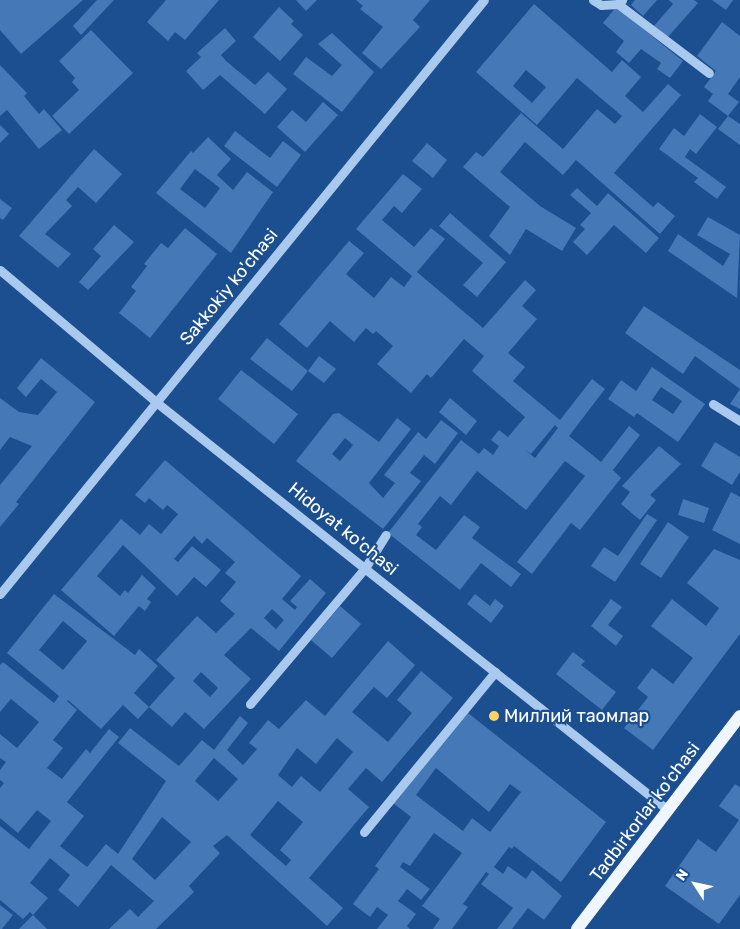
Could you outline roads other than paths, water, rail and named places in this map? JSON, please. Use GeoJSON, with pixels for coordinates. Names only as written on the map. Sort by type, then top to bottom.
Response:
{"type":"FeatureCollection","features":[{"type":"Feature","properties":{"kind":"main road","name":"Tadbirkorlar ko'chasi"},"geometry":{"type":"LineString","coordinates":[[577,929],[740,716]]}},
{"type":"Feature","properties":{"kind":"street","name":"Sakkokiy ko'chasi"},"geometry":{"type":"LineString","coordinates":[[0,594],[484,0]]}},
{"type":"Feature","properties":{"kind":"street"},"geometry":{"type":"LineString","coordinates":[[593,0],[601,5],[620,2],[709,73]]}},
{"type":"Feature","properties":{"kind":"street","name":"Hidoyat ko'chasi"},"geometry":{"type":"LineString","coordinates":[[0,270],[156,402],[668,810]]}},
{"type":"Feature","properties":{"kind":"street"},"geometry":{"type":"LineString","coordinates":[[712,404],[740,421]]}},
{"type":"Feature","properties":{"kind":"street"},"geometry":{"type":"LineString","coordinates":[[250,704],[365,568],[386,535]]}},
{"type":"Feature","properties":{"kind":"street"},"geometry":{"type":"LineString","coordinates":[[364,832],[495,672]]}},
{"type":"Feature","properties":{"kind":"place","name":"Миллий таомлар"},"geometry":{"type":"Point","coordinates":[494,716]}}]}
